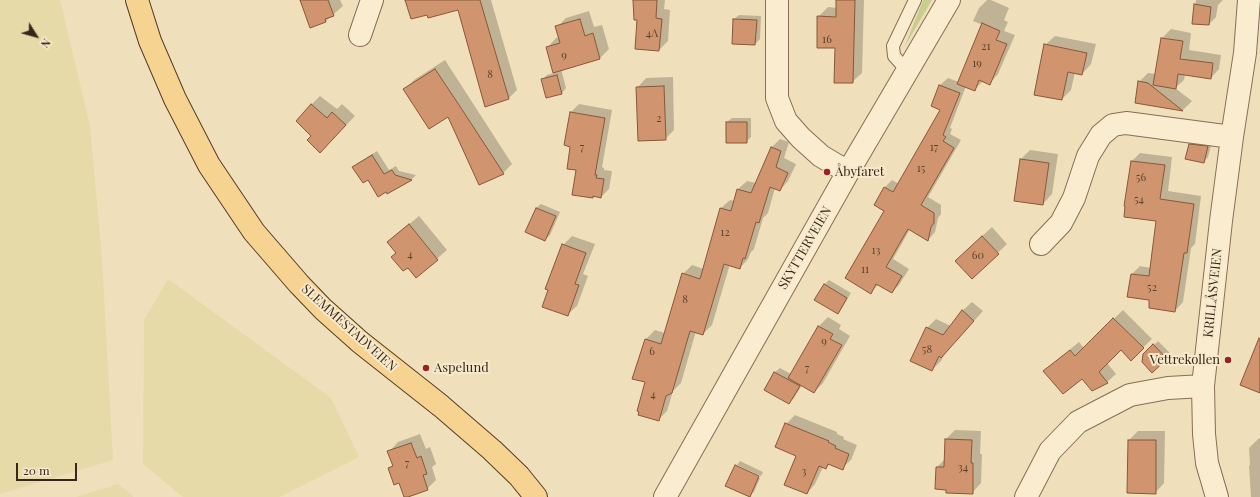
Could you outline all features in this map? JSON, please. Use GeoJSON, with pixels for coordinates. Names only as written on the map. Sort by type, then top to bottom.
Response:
{"type":"FeatureCollection","features":[{"type":"Feature","properties":{"kind":"main road","name":"SLEMMESTADVEIEN"},"geometry":{"type":"LineString","coordinates":[[137,0],[150,41],[175,99],[209,165],[254,232],[289,273],[323,309],[360,342],[441,406],[492,450],[518,476],[536,497]]}},
{"type":"Feature","properties":{"kind":"street"},"geometry":{"type":"LineString","coordinates":[[360,35],[372,0]]}},
{"type":"Feature","properties":{"kind":"street"},"geometry":{"type":"LineString","coordinates":[[777,0],[777,98],[786,121],[801,138],[821,156],[848,172]]}},
{"type":"Feature","properties":{"kind":"street","name":"SKYTTERVEIEN"},"geometry":{"type":"LineString","coordinates":[[665,497],[848,172],[949,0]]}},
{"type":"Feature","properties":{"kind":"street","name":"KRILLÅSVEIEN"},"geometry":{"type":"LineString","coordinates":[[1217,497],[1207,463],[1202,386],[1216,259],[1245,53],[1249,0]]}},
{"type":"Feature","properties":{"kind":"street"},"geometry":{"type":"LineString","coordinates":[[1041,244],[1061,224],[1074,198],[1088,156],[1102,135],[1113,125],[1126,123],[1232,137]]}},
{"type":"Feature","properties":{"kind":"street"},"geometry":{"type":"LineString","coordinates":[[1026,497],[1050,450],[1078,422],[1130,395],[1168,388],[1202,386]]}},
{"type":"Feature","properties":{"kind":"lane"},"geometry":{"type":"LineString","coordinates":[[909,70],[894,56],[893,46],[914,0]]}},
{"type":"Feature","properties":{"kind":"shaded area"},"geometry":{"type":"Polygon","coordinates":[[[0,0],[60,0],[90,126],[102,259],[113,460],[0,494],[0,0]]]}},
{"type":"Feature","properties":{"kind":"shaded area"},"geometry":{"type":"Polygon","coordinates":[[[168,279],[331,398],[359,457],[279,497],[183,497],[143,464],[144,320],[168,279]]]}},
{"type":"Feature","properties":{"kind":"shaded area"},"geometry":{"type":"Polygon","coordinates":[[[118,484],[134,497],[76,497],[118,484]]]}},
{"type":"Feature","properties":{"kind":"green space"},"geometry":{"type":"Polygon","coordinates":[[[923,0],[932,0],[904,48],[923,0]]]}},
{"type":"Feature","properties":{"kind":"building"},"geometry":{"type":"Polygon","coordinates":[[[300,0],[328,0],[334,16],[325,19],[326,22],[310,28],[300,0]]]}},
{"type":"Feature","properties":{"kind":"building"},"geometry":{"type":"Polygon","coordinates":[[[405,0],[480,0],[509,99],[485,107],[458,10],[428,18],[427,15],[411,19],[405,0]]]}},
{"type":"Feature","properties":{"kind":"building"},"geometry":{"type":"Polygon","coordinates":[[[633,0],[657,0],[656,18],[662,19],[659,51],[635,49],[637,20],[634,20],[633,0]]]}},
{"type":"Feature","properties":{"kind":"building"},"geometry":{"type":"Polygon","coordinates":[[[836,0],[855,0],[853,83],[834,83],[835,48],[817,48],[817,16],[836,17],[836,0]]]}},
{"type":"Feature","properties":{"kind":"building"},"geometry":{"type":"Polygon","coordinates":[[[1194,4],[1211,7],[1209,25],[1192,24],[1194,4]]]}},
{"type":"Feature","properties":{"kind":"building"},"geometry":{"type":"Polygon","coordinates":[[[580,19],[585,36],[593,33],[600,59],[553,73],[546,47],[560,43],[555,26],[580,19]]]}},
{"type":"Feature","properties":{"kind":"building"},"geometry":{"type":"Polygon","coordinates":[[[733,19],[757,20],[755,45],[732,44],[733,19]]]}},
{"type":"Feature","properties":{"kind":"building"},"geometry":{"type":"Polygon","coordinates":[[[982,23],[1000,31],[996,40],[1007,44],[990,85],[979,80],[975,91],[957,84],[982,23]]]}},
{"type":"Feature","properties":{"kind":"building"},"geometry":{"type":"Polygon","coordinates":[[[1161,38],[1183,41],[1180,59],[1213,63],[1211,79],[1178,74],[1176,89],[1153,85],[1161,38]]]}},
{"type":"Feature","properties":{"kind":"building"},"geometry":{"type":"Polygon","coordinates":[[[1044,44],[1087,53],[1082,75],[1068,72],[1062,100],[1034,95],[1044,44]]]}},
{"type":"Feature","properties":{"kind":"building"},"geometry":{"type":"Polygon","coordinates":[[[435,69],[504,174],[479,185],[448,117],[429,129],[403,89],[435,69]]]}},
{"type":"Feature","properties":{"kind":"building"},"geometry":{"type":"Polygon","coordinates":[[[557,75],[562,94],[546,98],[541,79],[557,75]]]}},
{"type":"Feature","properties":{"kind":"building"},"geometry":{"type":"Polygon","coordinates":[[[1138,81],[1148,83],[1183,111],[1135,103],[1138,81]]]}},
{"type":"Feature","properties":{"kind":"building"},"geometry":{"type":"Polygon","coordinates":[[[939,85],[960,93],[943,135],[946,137],[943,141],[954,148],[921,205],[934,213],[934,223],[931,227],[928,241],[908,229],[886,267],[902,276],[892,293],[876,284],[871,294],[845,278],[884,211],[874,205],[884,187],[893,192],[940,110],[931,106],[939,85]]]}},
{"type":"Feature","properties":{"kind":"building"},"geometry":{"type":"Polygon","coordinates":[[[664,86],[666,140],[638,141],[636,87],[664,86]]]}},
{"type":"Feature","properties":{"kind":"building"},"geometry":{"type":"Polygon","coordinates":[[[311,104],[327,118],[332,112],[346,125],[320,153],[307,140],[311,136],[296,121],[311,104]]]}},
{"type":"Feature","properties":{"kind":"building"},"geometry":{"type":"Polygon","coordinates":[[[570,112],[605,118],[595,175],[597,175],[596,178],[604,179],[601,198],[572,195],[576,170],[567,169],[570,147],[564,145],[570,112]]]}},
{"type":"Feature","properties":{"kind":"building"},"geometry":{"type":"Polygon","coordinates":[[[726,122],[747,122],[747,143],[726,143],[726,122]]]}},
{"type":"Feature","properties":{"kind":"building"},"geometry":{"type":"Polygon","coordinates":[[[1189,144],[1208,146],[1204,163],[1185,159],[1189,144]]]}},
{"type":"Feature","properties":{"kind":"building"},"geometry":{"type":"Polygon","coordinates":[[[771,147],[781,151],[776,167],[788,173],[780,191],[770,187],[759,223],[756,222],[745,259],[743,258],[740,269],[724,264],[703,335],[690,331],[672,393],[666,396],[659,421],[638,415],[639,412],[637,411],[645,382],[632,379],[645,339],[661,344],[682,273],[700,279],[720,208],[731,211],[737,189],[751,193],[771,147]]]}},
{"type":"Feature","properties":{"kind":"building"},"geometry":{"type":"Polygon","coordinates":[[[372,155],[384,174],[392,170],[395,175],[412,180],[387,194],[386,192],[378,197],[368,180],[363,183],[352,167],[372,155]]]}},
{"type":"Feature","properties":{"kind":"building"},"geometry":{"type":"Polygon","coordinates":[[[1020,159],[1049,163],[1043,205],[1014,201],[1020,159]]]}},
{"type":"Feature","properties":{"kind":"building"},"geometry":{"type":"Polygon","coordinates":[[[1131,161],[1165,165],[1160,199],[1194,204],[1187,253],[1184,253],[1175,312],[1149,308],[1149,300],[1127,297],[1131,274],[1149,276],[1156,221],[1124,217],[1124,206],[1131,161]]]}},
{"type":"Feature","properties":{"kind":"building"},"geometry":{"type":"Polygon","coordinates":[[[536,208],[556,216],[545,241],[525,232],[536,208]]]}},
{"type":"Feature","properties":{"kind":"building"},"geometry":{"type":"Polygon","coordinates":[[[409,224],[438,260],[416,278],[408,268],[403,271],[391,257],[396,253],[387,242],[409,224]]]}},
{"type":"Feature","properties":{"kind":"building"},"geometry":{"type":"Polygon","coordinates":[[[982,236],[999,254],[972,279],[955,261],[982,236]]]}},
{"type":"Feature","properties":{"kind":"building"},"geometry":{"type":"Polygon","coordinates":[[[562,244],[586,253],[575,284],[579,285],[568,316],[542,307],[548,290],[545,289],[562,244]]]}},
{"type":"Feature","properties":{"kind":"building"},"geometry":{"type":"Polygon","coordinates":[[[824,284],[847,298],[838,314],[814,300],[824,284]]]}},
{"type":"Feature","properties":{"kind":"building"},"geometry":{"type":"Polygon","coordinates":[[[962,310],[974,321],[941,358],[939,356],[932,371],[910,361],[926,327],[943,335],[962,310]]]}},
{"type":"Feature","properties":{"kind":"building"},"geometry":{"type":"Polygon","coordinates":[[[1113,318],[1144,348],[1131,361],[1121,350],[1099,372],[1108,383],[1092,391],[1082,379],[1063,394],[1043,371],[1070,350],[1075,356],[1113,318]]]}},
{"type":"Feature","properties":{"kind":"building"},"geometry":{"type":"Polygon","coordinates":[[[818,326],[833,334],[830,339],[842,345],[814,393],[788,378],[818,326]]]}},
{"type":"Feature","properties":{"kind":"building"},"geometry":{"type":"Polygon","coordinates":[[[1259,338],[1260,339],[1260,393],[1240,385],[1259,338]]]}},
{"type":"Feature","properties":{"kind":"building"},"geometry":{"type":"Polygon","coordinates":[[[1153,344],[1167,359],[1152,373],[1142,362],[1143,354],[1153,344]]]}},
{"type":"Feature","properties":{"kind":"building"},"geometry":{"type":"Polygon","coordinates":[[[774,372],[800,386],[789,404],[764,390],[774,372]]]}},
{"type":"Feature","properties":{"kind":"building"},"geometry":{"type":"Polygon","coordinates":[[[785,423],[829,441],[828,442],[836,446],[835,448],[849,454],[843,470],[828,464],[826,469],[819,466],[807,494],[784,485],[796,456],[775,447],[785,423]]]}},
{"type":"Feature","properties":{"kind":"building"},"geometry":{"type":"Polygon","coordinates":[[[945,439],[972,440],[971,463],[973,463],[973,494],[946,493],[946,490],[935,489],[936,467],[944,467],[945,439]]]}},
{"type":"Feature","properties":{"kind":"building"},"geometry":{"type":"Polygon","coordinates":[[[1128,440],[1156,440],[1156,494],[1127,493],[1128,440]]]}},
{"type":"Feature","properties":{"kind":"building"},"geometry":{"type":"Polygon","coordinates":[[[411,443],[417,458],[421,456],[427,474],[423,475],[428,490],[404,497],[399,483],[394,485],[388,468],[393,466],[387,451],[411,443]]]}},
{"type":"Feature","properties":{"kind":"building"},"geometry":{"type":"Polygon","coordinates":[[[735,465],[759,476],[750,497],[725,486],[735,465]]]}},
{"type":"Feature","properties":{"kind":"place","name":"Åbyfaret"},"geometry":{"type":"Point","coordinates":[827,172]}},
{"type":"Feature","properties":{"kind":"place","name":"Vettrekollen"},"geometry":{"type":"Point","coordinates":[1228,360]}},
{"type":"Feature","properties":{"kind":"place","name":"Aspelund"},"geometry":{"type":"Point","coordinates":[426,368]}}]}
